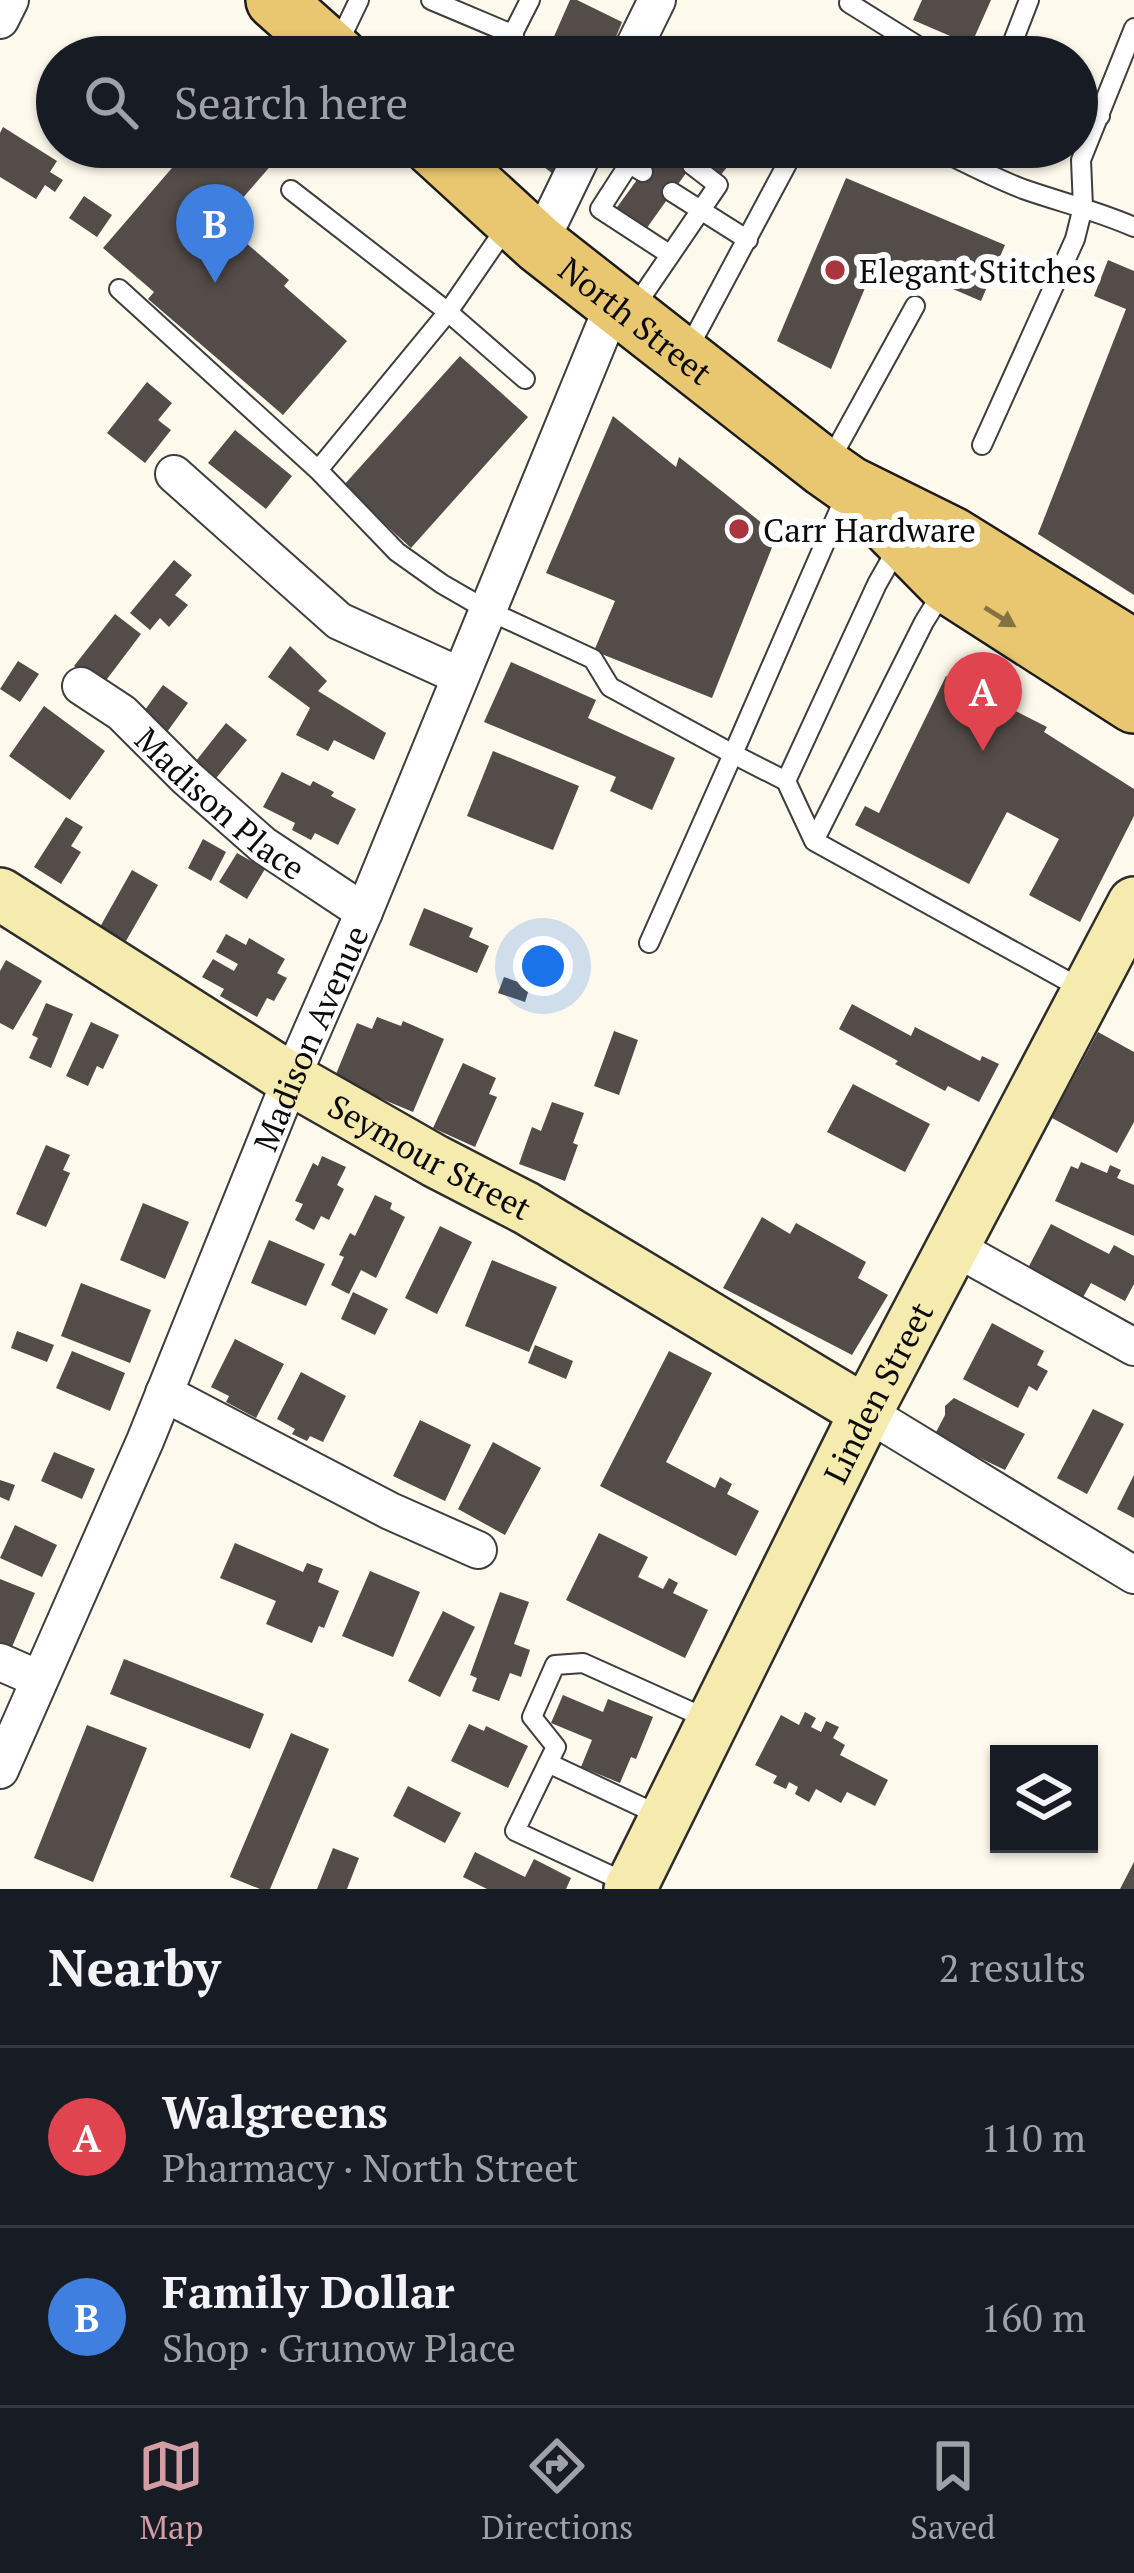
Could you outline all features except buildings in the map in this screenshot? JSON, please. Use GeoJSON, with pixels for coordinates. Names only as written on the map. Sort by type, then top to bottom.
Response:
{"type":"FeatureCollection","features":[{"type":"Feature","properties":{"kind":"main road"},"geometry":{"type":"LineString","coordinates":[[274,0],[347,30]]}},
{"type":"Feature","properties":{"kind":"main road","name":"North Street"},"geometry":{"type":"LineString","coordinates":[[458,168],[525,232],[837,477],[947,584],[1134,704]]}},
{"type":"Feature","properties":{"kind":"main road","name":"North Street"},"geometry":{"type":"LineString","coordinates":[[837,477],[952,536],[1134,649]]}},
{"type":"Feature","properties":{"kind":"street"},"geometry":{"type":"LineString","coordinates":[[0,20],[10,0]]}},
{"type":"Feature","properties":{"kind":"street"},"geometry":{"type":"LineString","coordinates":[[639,36],[657,0]]}},
{"type":"Feature","properties":{"kind":"street"},"geometry":{"type":"LineString","coordinates":[[525,232],[571,168]]}},
{"type":"Feature","properties":{"kind":"street","name":"Madison Avenue"},"geometry":{"type":"LineString","coordinates":[[0,1770],[164,1393],[487,610],[622,309]]}},
{"type":"Feature","properties":{"kind":"street"},"geometry":{"type":"LineString","coordinates":[[174,474],[339,621],[460,676]]}},
{"type":"Feature","properties":{"kind":"street","name":"Madison Place"},"geometry":{"type":"LineString","coordinates":[[81,686],[122,713],[263,845],[364,912]]}},
{"type":"Feature","properties":{"kind":"street","name":"Seymour Street"},"geometry":{"type":"LineString","coordinates":[[0,894],[291,1079],[526,1208],[866,1412]]}},
{"type":"Feature","properties":{"kind":"street","name":"Linden Street"},"geometry":{"type":"LineString","coordinates":[[631,1887],[866,1412],[1134,903]]}},
{"type":"Feature","properties":{"kind":"street"},"geometry":{"type":"LineString","coordinates":[[954,1247],[1134,1347]]}},
{"type":"Feature","properties":{"kind":"street"},"geometry":{"type":"LineString","coordinates":[[164,1393],[391,1511],[478,1550]]}},
{"type":"Feature","properties":{"kind":"street"},"geometry":{"type":"LineString","coordinates":[[866,1412],[1134,1575]]}},
{"type":"Feature","properties":{"kind":"street"},"geometry":{"type":"LineString","coordinates":[[0,1661],[39,1679]]}},
{"type":"Feature","properties":{"kind":"lane"},"geometry":{"type":"LineString","coordinates":[[431,0],[514,34],[530,0]]}},
{"type":"Feature","properties":{"kind":"lane"},"geometry":{"type":"LineString","coordinates":[[1015,36],[1030,0]]}},
{"type":"Feature","properties":{"kind":"lane"},"geometry":{"type":"LineString","coordinates":[[850,3],[902,36]]}},
{"type":"Feature","properties":{"kind":"lane"},"geometry":{"type":"LineString","coordinates":[[1098,121],[1134,28]]}},
{"type":"Feature","properties":{"kind":"lane"},"geometry":{"type":"LineString","coordinates":[[632,168],[600,209],[669,254]]}},
{"type":"Feature","properties":{"kind":"lane"},"geometry":{"type":"LineString","coordinates":[[622,309],[669,254],[718,184],[696,168]]}},
{"type":"Feature","properties":{"kind":"lane"},"geometry":{"type":"LineString","coordinates":[[683,357],[785,168]]}},
{"type":"Feature","properties":{"kind":"lane"},"geometry":{"type":"LineString","coordinates":[[974,168],[1134,227]]}},
{"type":"Feature","properties":{"kind":"lane"},"geometry":{"type":"LineString","coordinates":[[982,445],[1075,239],[1082,207],[1081,168]]}},
{"type":"Feature","properties":{"kind":"lane"},"geometry":{"type":"LineString","coordinates":[[291,190],[448,312],[525,379]]}},
{"type":"Feature","properties":{"kind":"lane"},"geometry":{"type":"LineString","coordinates":[[672,192],[748,240]]}},
{"type":"Feature","properties":{"kind":"lane"},"geometry":{"type":"LineString","coordinates":[[318,470],[448,312],[525,232]]}},
{"type":"Feature","properties":{"kind":"lane"},"geometry":{"type":"LineString","coordinates":[[119,289],[318,470],[397,552],[487,610],[593,659],[610,687],[786,781],[814,841],[1087,992]]}},
{"type":"Feature","properties":{"kind":"lane"},"geometry":{"type":"LineString","coordinates":[[649,943],[733,754],[837,477],[915,306]]}},
{"type":"Feature","properties":{"kind":"lane"},"geometry":{"type":"LineString","coordinates":[[786,781],[877,584],[903,539]]}},
{"type":"Feature","properties":{"kind":"lane"},"geometry":{"type":"LineString","coordinates":[[814,841],[947,584]]}},
{"type":"Feature","properties":{"kind":"lane"},"geometry":{"type":"LineString","coordinates":[[631,1887],[515,1831],[556,1747],[532,1717],[555,1666],[583,1663],[712,1720]]}},
{"type":"Feature","properties":{"kind":"lane"},"geometry":{"type":"LineString","coordinates":[[548,1763],[665,1818]]}},
{"type":"Feature","properties":{"kind":"place","name":"Elegant Stitches"},"geometry":{"type":"Point","coordinates":[835,270]}},
{"type":"Feature","properties":{"kind":"place","name":"Family Dollar"},"geometry":{"type":"Point","coordinates":[215,283]}},
{"type":"Feature","properties":{"kind":"place","name":"Carr Hardware"},"geometry":{"type":"Point","coordinates":[739,529]}},
{"type":"Feature","properties":{"kind":"place","name":"Walgreens"},"geometry":{"type":"Point","coordinates":[983,751]}}]}
